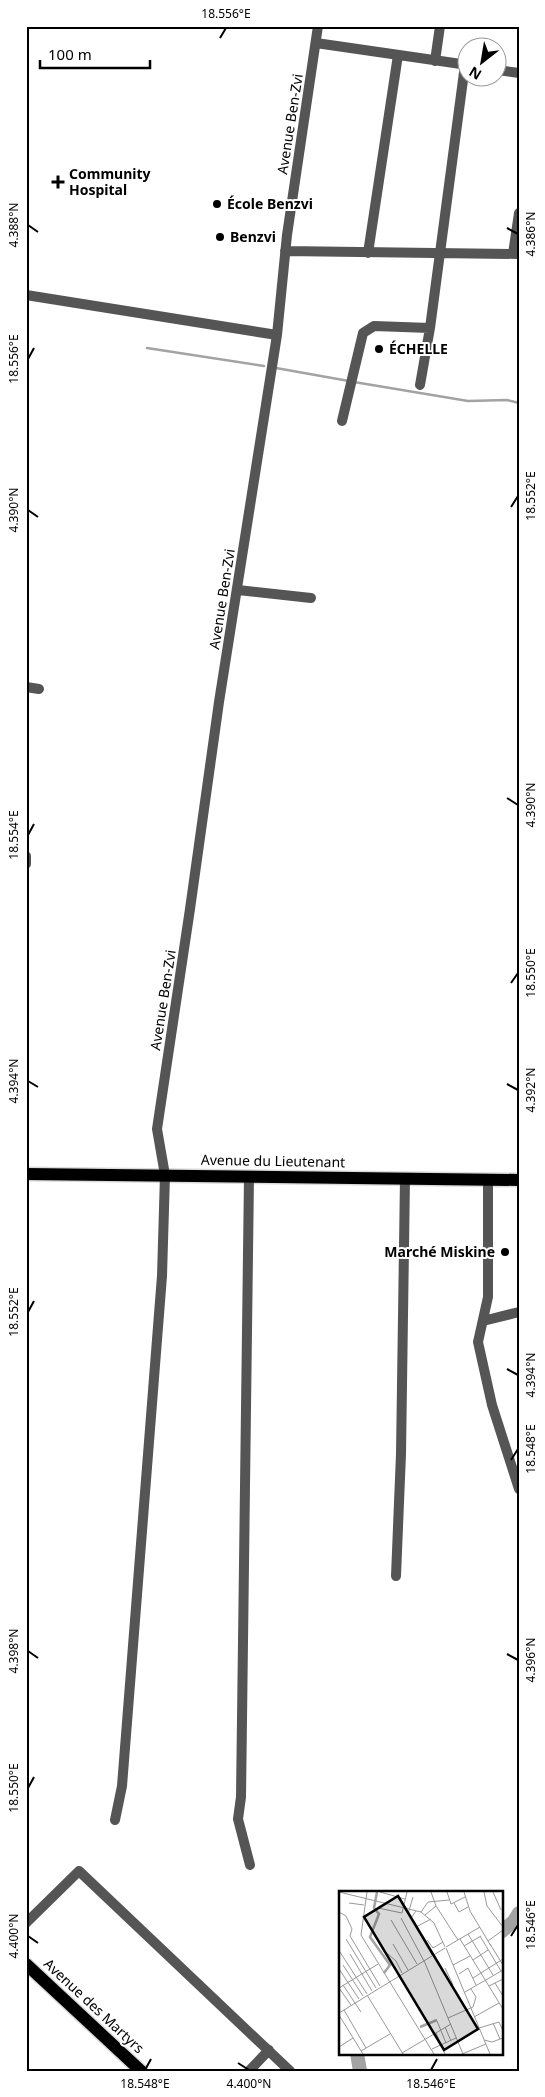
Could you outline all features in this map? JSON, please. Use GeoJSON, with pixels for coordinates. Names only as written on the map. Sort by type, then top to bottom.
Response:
{"type":"FeatureCollection","features":[{"type":"Feature","properties":{"kind":"main road","name":"Avenue du Lieutenant"},"geometry":{"type":"LineString","coordinates":[[26,1174],[519,1180]]}},
{"type":"Feature","properties":{"kind":"main road","name":"Avenue des Martyrs"},"geometry":{"type":"LineString","coordinates":[[26,1964],[141,2071]]}},
{"type":"Feature","properties":{"kind":"street","name":"Avenue Ben-Zvi"},"geometry":{"type":"LineString","coordinates":[[115,1820],[122,1786],[161,1286],[165,1175],[157,1129],[219,702],[277,335],[285,251],[318,26]]}},
{"type":"Feature","properties":{"kind":"street"},"geometry":{"type":"LineString","coordinates":[[435,60],[440,26]]}},
{"type":"Feature","properties":{"kind":"street"},"geometry":{"type":"LineString","coordinates":[[316,43],[458,64]]}},
{"type":"Feature","properties":{"kind":"street"},"geometry":{"type":"LineString","coordinates":[[368,253],[398,55]]}},
{"type":"Feature","properties":{"kind":"street"},"geometry":{"type":"LineString","coordinates":[[420,385],[430,328],[463,88]]}},
{"type":"Feature","properties":{"kind":"street"},"geometry":{"type":"LineString","coordinates":[[285,251],[516,254],[519,213]]}},
{"type":"Feature","properties":{"kind":"street"},"geometry":{"type":"LineString","coordinates":[[26,295],[277,335]]}},
{"type":"Feature","properties":{"kind":"street"},"geometry":{"type":"LineString","coordinates":[[342,421],[364,333],[374,326],[430,328]]}},
{"type":"Feature","properties":{"kind":"street"},"geometry":{"type":"LineString","coordinates":[[238,590],[310,598]]}},
{"type":"Feature","properties":{"kind":"street"},"geometry":{"type":"LineString","coordinates":[[26,687],[39,689]]}},
{"type":"Feature","properties":{"kind":"street"},"geometry":{"type":"LineString","coordinates":[[26,856],[26,864]]}},
{"type":"Feature","properties":{"kind":"street"},"geometry":{"type":"LineString","coordinates":[[249,1176],[241,1797],[238,1819],[250,1865]]}},
{"type":"Feature","properties":{"kind":"street"},"geometry":{"type":"LineString","coordinates":[[396,1576],[401,1454],[405,1178]]}},
{"type":"Feature","properties":{"kind":"street"},"geometry":{"type":"LineString","coordinates":[[488,1179],[488,1297],[478,1342],[492,1404],[519,1489]]}},
{"type":"Feature","properties":{"kind":"street"},"geometry":{"type":"LineString","coordinates":[[483,1321],[519,1312]]}},
{"type":"Feature","properties":{"kind":"street"},"geometry":{"type":"LineString","coordinates":[[26,1923],[79,1871],[290,2071]]}},
{"type":"Feature","properties":{"kind":"street"},"geometry":{"type":"LineString","coordinates":[[249,2071],[269,2050]]}},
{"type":"Feature","properties":{"kind":"waterway"},"geometry":{"type":"LineString","coordinates":[[147,348],[264,366]]}},
{"type":"Feature","properties":{"kind":"waterway"},"geometry":{"type":"LineString","coordinates":[[276,368],[349,381]]}},
{"type":"Feature","properties":{"kind":"waterway"},"geometry":{"type":"LineString","coordinates":[[354,382],[468,401],[507,400],[519,403]]}},
{"type":"Feature","properties":{"kind":"waterway"},"geometry":{"type":"LineString","coordinates":[[502,1931],[514,1921],[519,1913]]}},
{"type":"Feature","properties":{"kind":"waterway"},"geometry":{"type":"LineString","coordinates":[[357,2054],[360,2071]]}},
{"type":"Feature","properties":{"kind":"place","name":"Community Hospital"},"geometry":{"type":"Point","coordinates":[58,182]}},
{"type":"Feature","properties":{"kind":"place","name":"École Benzvi"},"geometry":{"type":"Point","coordinates":[217,204]}},
{"type":"Feature","properties":{"kind":"place","name":"Benzvi"},"geometry":{"type":"Point","coordinates":[220,237]}},
{"type":"Feature","properties":{"kind":"place","name":"ÉCHELLE"},"geometry":{"type":"Point","coordinates":[379,349]}},
{"type":"Feature","properties":{"kind":"place","name":"Marché Miskine"},"geometry":{"type":"Point","coordinates":[505,1252]}}]}
